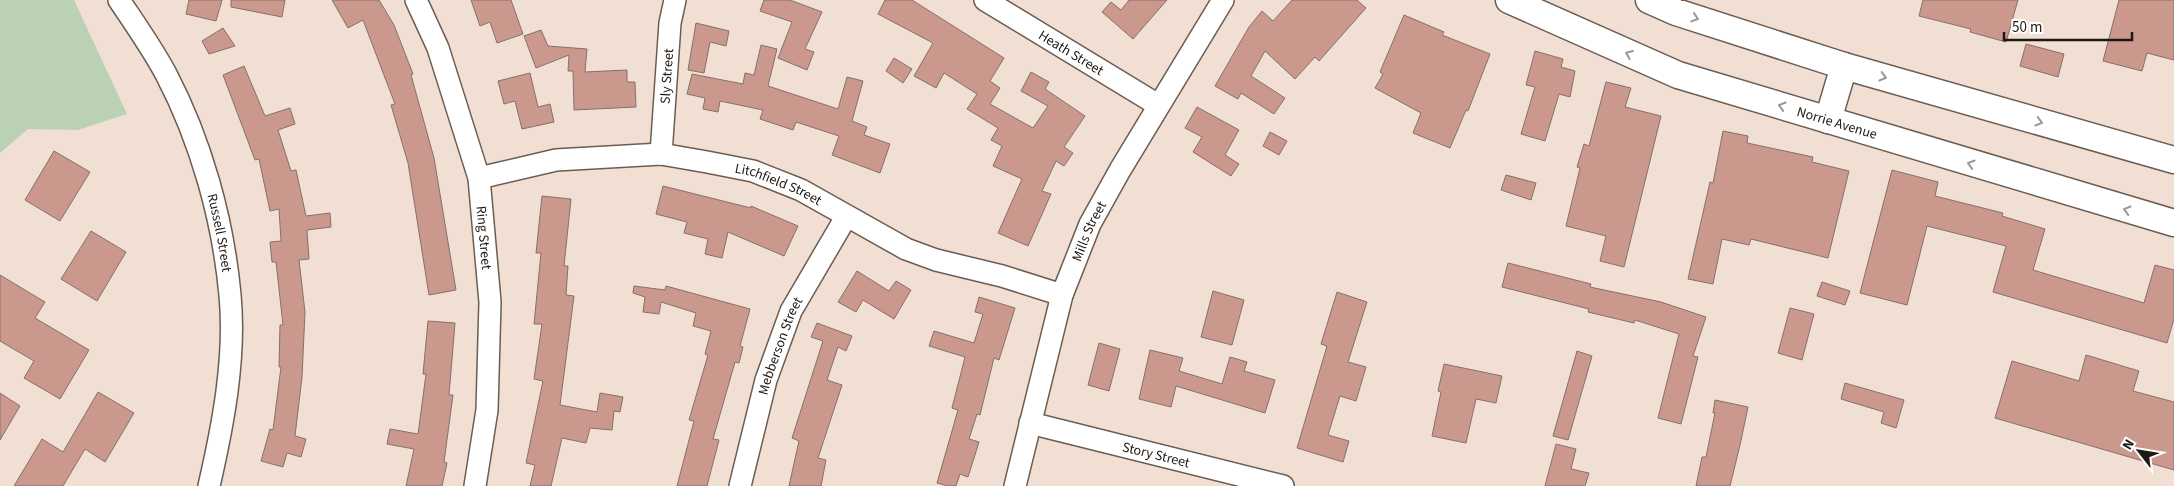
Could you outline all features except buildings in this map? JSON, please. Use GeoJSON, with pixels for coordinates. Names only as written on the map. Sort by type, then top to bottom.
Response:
{"type":"FeatureCollection","features":[{"type":"Feature","properties":{"kind":"main road","name":"Norrie Avenue"},"geometry":{"type":"LineString","coordinates":[[1509,0],[1678,75],[2174,223]]}},
{"type":"Feature","properties":{"kind":"main road"},"geometry":{"type":"LineString","coordinates":[[1649,0],[1676,12],[1844,66],[2174,160]]}},
{"type":"Feature","properties":{"kind":"main road"},"geometry":{"type":"LineString","coordinates":[[1828,120],[1844,66]]}},
{"type":"Feature","properties":{"kind":"street","name":"Russell Street"},"geometry":{"type":"LineString","coordinates":[[119,0],[165,73],[184,112],[201,159],[216,212],[230,295],[229,368],[223,427],[209,486]]}},
{"type":"Feature","properties":{"kind":"street","name":"Ring Street"},"geometry":{"type":"LineString","coordinates":[[416,0],[438,48],[478,178],[490,302],[487,410],[475,486]]}},
{"type":"Feature","properties":{"kind":"street","name":"Sly Street"},"geometry":{"type":"LineString","coordinates":[[661,154],[670,23],[675,0]]}},
{"type":"Feature","properties":{"kind":"street","name":"Heath Street"},"geometry":{"type":"LineString","coordinates":[[985,0],[1158,105]]}},
{"type":"Feature","properties":{"kind":"street","name":"Mills Street"},"geometry":{"type":"LineString","coordinates":[[1015,486],[1062,295],[1090,224],[1158,105],[1223,0]]}},
{"type":"Feature","properties":{"kind":"street","name":"Litchfield Street"},"geometry":{"type":"LineString","coordinates":[[478,178],[556,160],[661,154],[753,172],[801,190],[906,249],[936,260],[1002,276],[1062,295]]}},
{"type":"Feature","properties":{"kind":"street","name":"Mebberson Street"},"geometry":{"type":"LineString","coordinates":[[740,486],[766,380],[791,311],[846,217]]}},
{"type":"Feature","properties":{"kind":"street","name":"Story Street"},"geometry":{"type":"LineString","coordinates":[[1030,423],[1283,486]]}},
{"type":"Feature","properties":{"kind":"green space"},"geometry":{"type":"Polygon","coordinates":[[[0,0],[74,0],[127,114],[78,130],[28,129],[0,153],[0,0]]]}}]}
